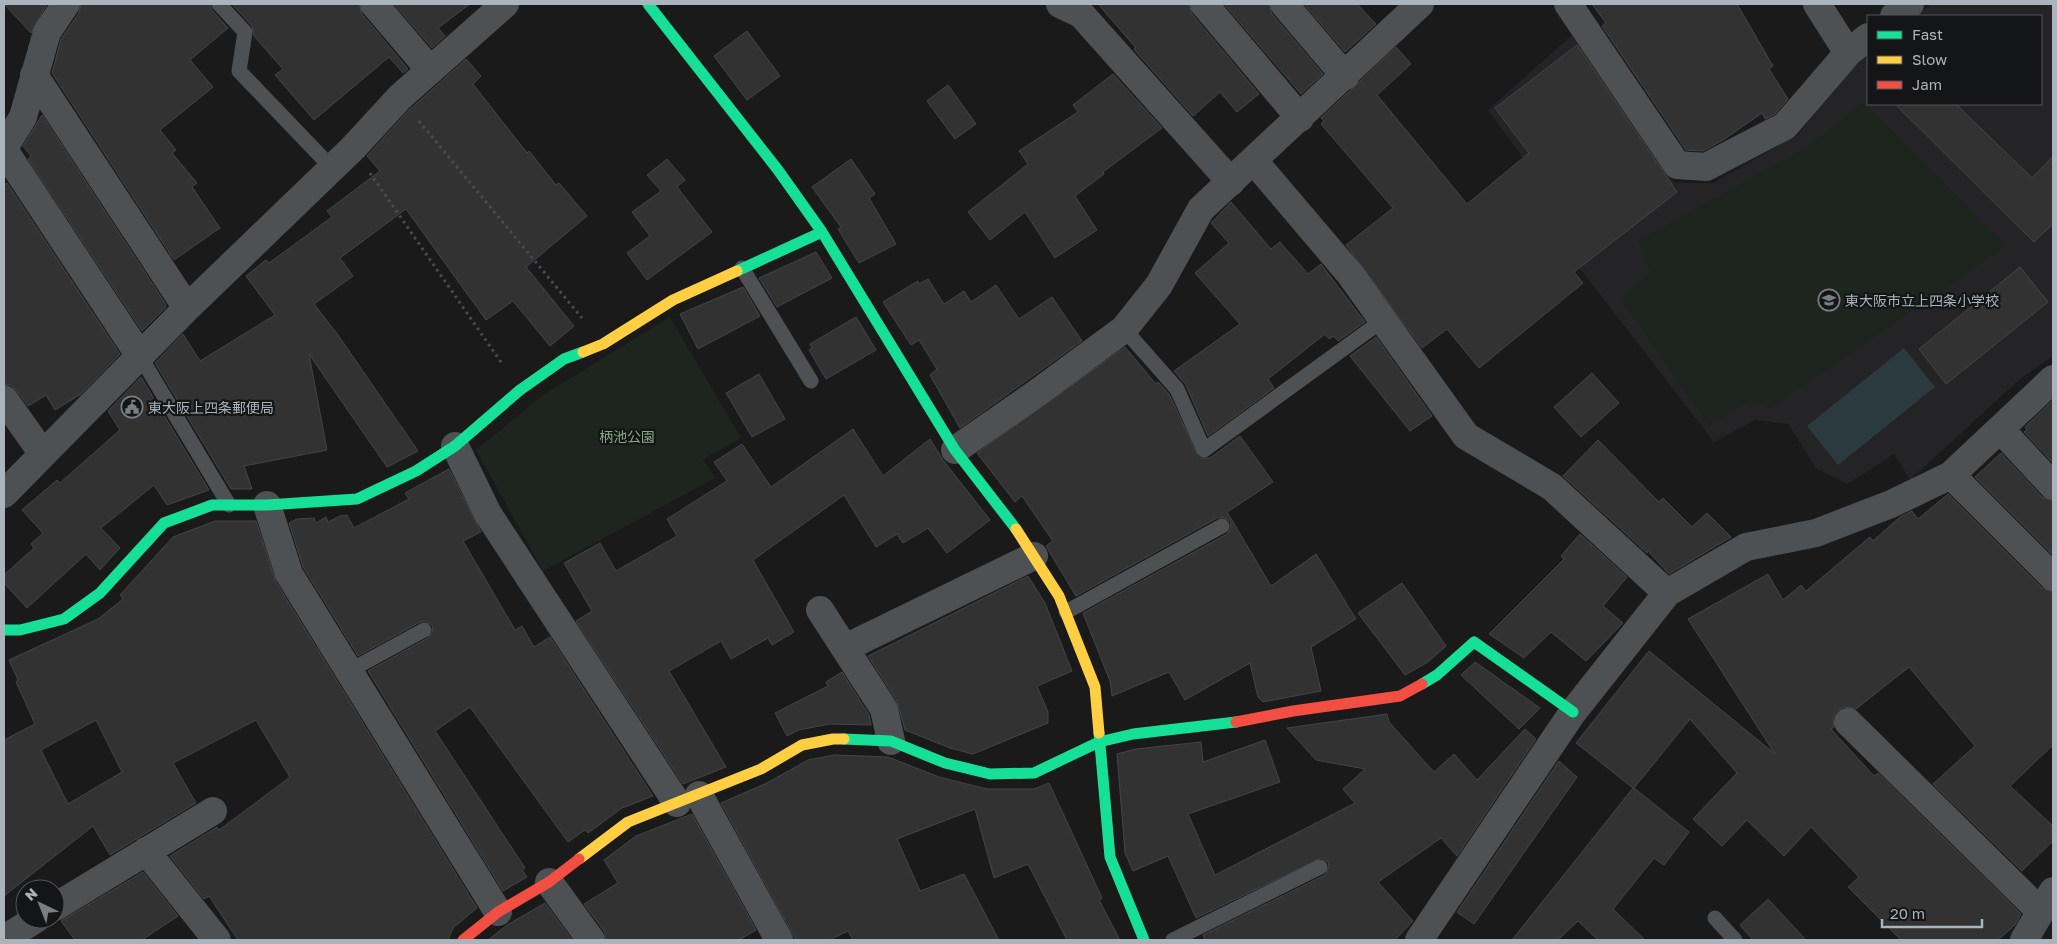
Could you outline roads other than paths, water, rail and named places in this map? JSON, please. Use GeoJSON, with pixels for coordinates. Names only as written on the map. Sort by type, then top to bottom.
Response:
{"type":"FeatureCollection","features":[{"type":"Feature","properties":{"kind":"street"},"geometry":{"type":"LineString","coordinates":[[66,4],[46,32],[23,117],[4,149],[140,356]]}},
{"type":"Feature","properties":{"kind":"street"},"geometry":{"type":"LineString","coordinates":[[374,4],[430,70]]}},
{"type":"Feature","properties":{"kind":"street"},"geometry":{"type":"LineString","coordinates":[[4,494],[187,308],[353,148],[400,97],[505,4]]}},
{"type":"Feature","properties":{"kind":"street"},"geometry":{"type":"LineString","coordinates":[[648,4],[778,170],[822,232],[954,450],[1021,535],[1059,596],[1095,687],[1110,857],[1144,940]]}},
{"type":"Feature","properties":{"kind":"street"},"geometry":{"type":"LineString","coordinates":[[1038,4],[1041,6],[1060,4],[1081,14],[1231,182]]}},
{"type":"Feature","properties":{"kind":"street"},"geometry":{"type":"LineString","coordinates":[[1204,4],[1300,118]]}},
{"type":"Feature","properties":{"kind":"street"},"geometry":{"type":"LineString","coordinates":[[1284,4],[1345,76]]}},
{"type":"Feature","properties":{"kind":"street"},"geometry":{"type":"LineString","coordinates":[[1568,4],[1677,165],[1706,167],[1785,126],[1858,45],[1817,4]]}},
{"type":"Feature","properties":{"kind":"street"},"geometry":{"type":"LineString","coordinates":[[1895,15],[1910,4]]}},
{"type":"Feature","properties":{"kind":"street"},"geometry":{"type":"LineString","coordinates":[[954,450],[1037,393],[1124,329],[1159,286],[1201,209],[1345,76],[1418,5]]}},
{"type":"Feature","properties":{"kind":"street"},"geometry":{"type":"LineString","coordinates":[[34,75],[187,308]]}},
{"type":"Feature","properties":{"kind":"street"},"geometry":{"type":"LineString","coordinates":[[1254,161],[1350,274],[1466,436],[1552,487],[1667,593]]}},
{"type":"Feature","properties":{"kind":"street"},"geometry":{"type":"LineString","coordinates":[[4,630],[20,630],[64,618],[100,594],[164,522],[212,505],[267,505],[357,499],[416,471],[455,446],[520,390],[564,359],[604,344],[673,300],[822,232]]}},
{"type":"Feature","properties":{"kind":"street"},"geometry":{"type":"LineString","coordinates":[[1419,940],[1573,712],[1667,593],[1746,547],[1816,533],[1890,504],[1950,475],[2053,379]]}},
{"type":"Feature","properties":{"kind":"street"},"geometry":{"type":"LineString","coordinates":[[4,399],[43,454]]}},
{"type":"Feature","properties":{"kind":"street"},"geometry":{"type":"LineString","coordinates":[[2000,429],[2053,486]]}},
{"type":"Feature","properties":{"kind":"street"},"geometry":{"type":"LineString","coordinates":[[455,446],[488,514],[688,799],[779,940]]}},
{"type":"Feature","properties":{"kind":"street"},"geometry":{"type":"LineString","coordinates":[[1950,475],[2053,577]]}},
{"type":"Feature","properties":{"kind":"street"},"geometry":{"type":"LineString","coordinates":[[267,505],[289,574],[498,912]]}},
{"type":"Feature","properties":{"kind":"street"},"geometry":{"type":"LineString","coordinates":[[845,648],[1034,556]]}},
{"type":"Feature","properties":{"kind":"street"},"geometry":{"type":"LineString","coordinates":[[820,610],[884,709],[891,742]]}},
{"type":"Feature","properties":{"kind":"street"},"geometry":{"type":"LineString","coordinates":[[463,940],[498,912],[549,882],[628,822],[761,768],[802,745],[833,739],[891,742],[945,763],[990,774],[1034,773],[1099,742],[1133,734],[1255,720],[1293,711],[1400,696],[1437,675],[1474,642],[1573,712]]}},
{"type":"Feature","properties":{"kind":"street"},"geometry":{"type":"LineString","coordinates":[[1848,722],[2039,922]]}},
{"type":"Feature","properties":{"kind":"street"},"geometry":{"type":"LineString","coordinates":[[65,902],[213,811]]}},
{"type":"Feature","properties":{"kind":"street"},"geometry":{"type":"LineString","coordinates":[[146,851],[216,940]]}},
{"type":"Feature","properties":{"kind":"street"},"geometry":{"type":"LineString","coordinates":[[549,882],[591,940]]}},
{"type":"Feature","properties":{"kind":"street"},"geometry":{"type":"LineString","coordinates":[[4,939],[20,929]]}},
{"type":"Feature","properties":{"kind":"lane"},"geometry":{"type":"LineString","coordinates":[[220,4],[245,32],[239,71],[332,168]]}},
{"type":"Feature","properties":{"kind":"lane"},"geometry":{"type":"LineString","coordinates":[[742,268],[810,381]]}},
{"type":"Feature","properties":{"kind":"lane"},"geometry":{"type":"LineString","coordinates":[[1124,329],[1177,389],[1204,450],[1383,320]]}},
{"type":"Feature","properties":{"kind":"lane"},"geometry":{"type":"LineString","coordinates":[[140,356],[228,505]]}},
{"type":"Feature","properties":{"kind":"lane"},"geometry":{"type":"LineString","coordinates":[[1066,612],[1222,526]]}},
{"type":"Feature","properties":{"kind":"lane"},"geometry":{"type":"LineString","coordinates":[[349,671],[424,630]]}},
{"type":"Feature","properties":{"kind":"lane"},"geometry":{"type":"LineString","coordinates":[[1173,940],[1320,867]]}},
{"type":"Feature","properties":{"kind":"lane"},"geometry":{"type":"LineString","coordinates":[[1715,918],[1735,940]]}},
{"type":"Feature","properties":{"kind":"place","name":"東大阪市立上四条小学校"},"geometry":{"type":"Point","coordinates":[1829,300]}},
{"type":"Feature","properties":{"kind":"place","name":"東大阪上四条郵便局"},"geometry":{"type":"Point","coordinates":[132,407]}},
{"type":"Feature","properties":{"kind":"park label","name":"柄池公園"},"geometry":{"type":"Point","coordinates":[627,436]}}]}
